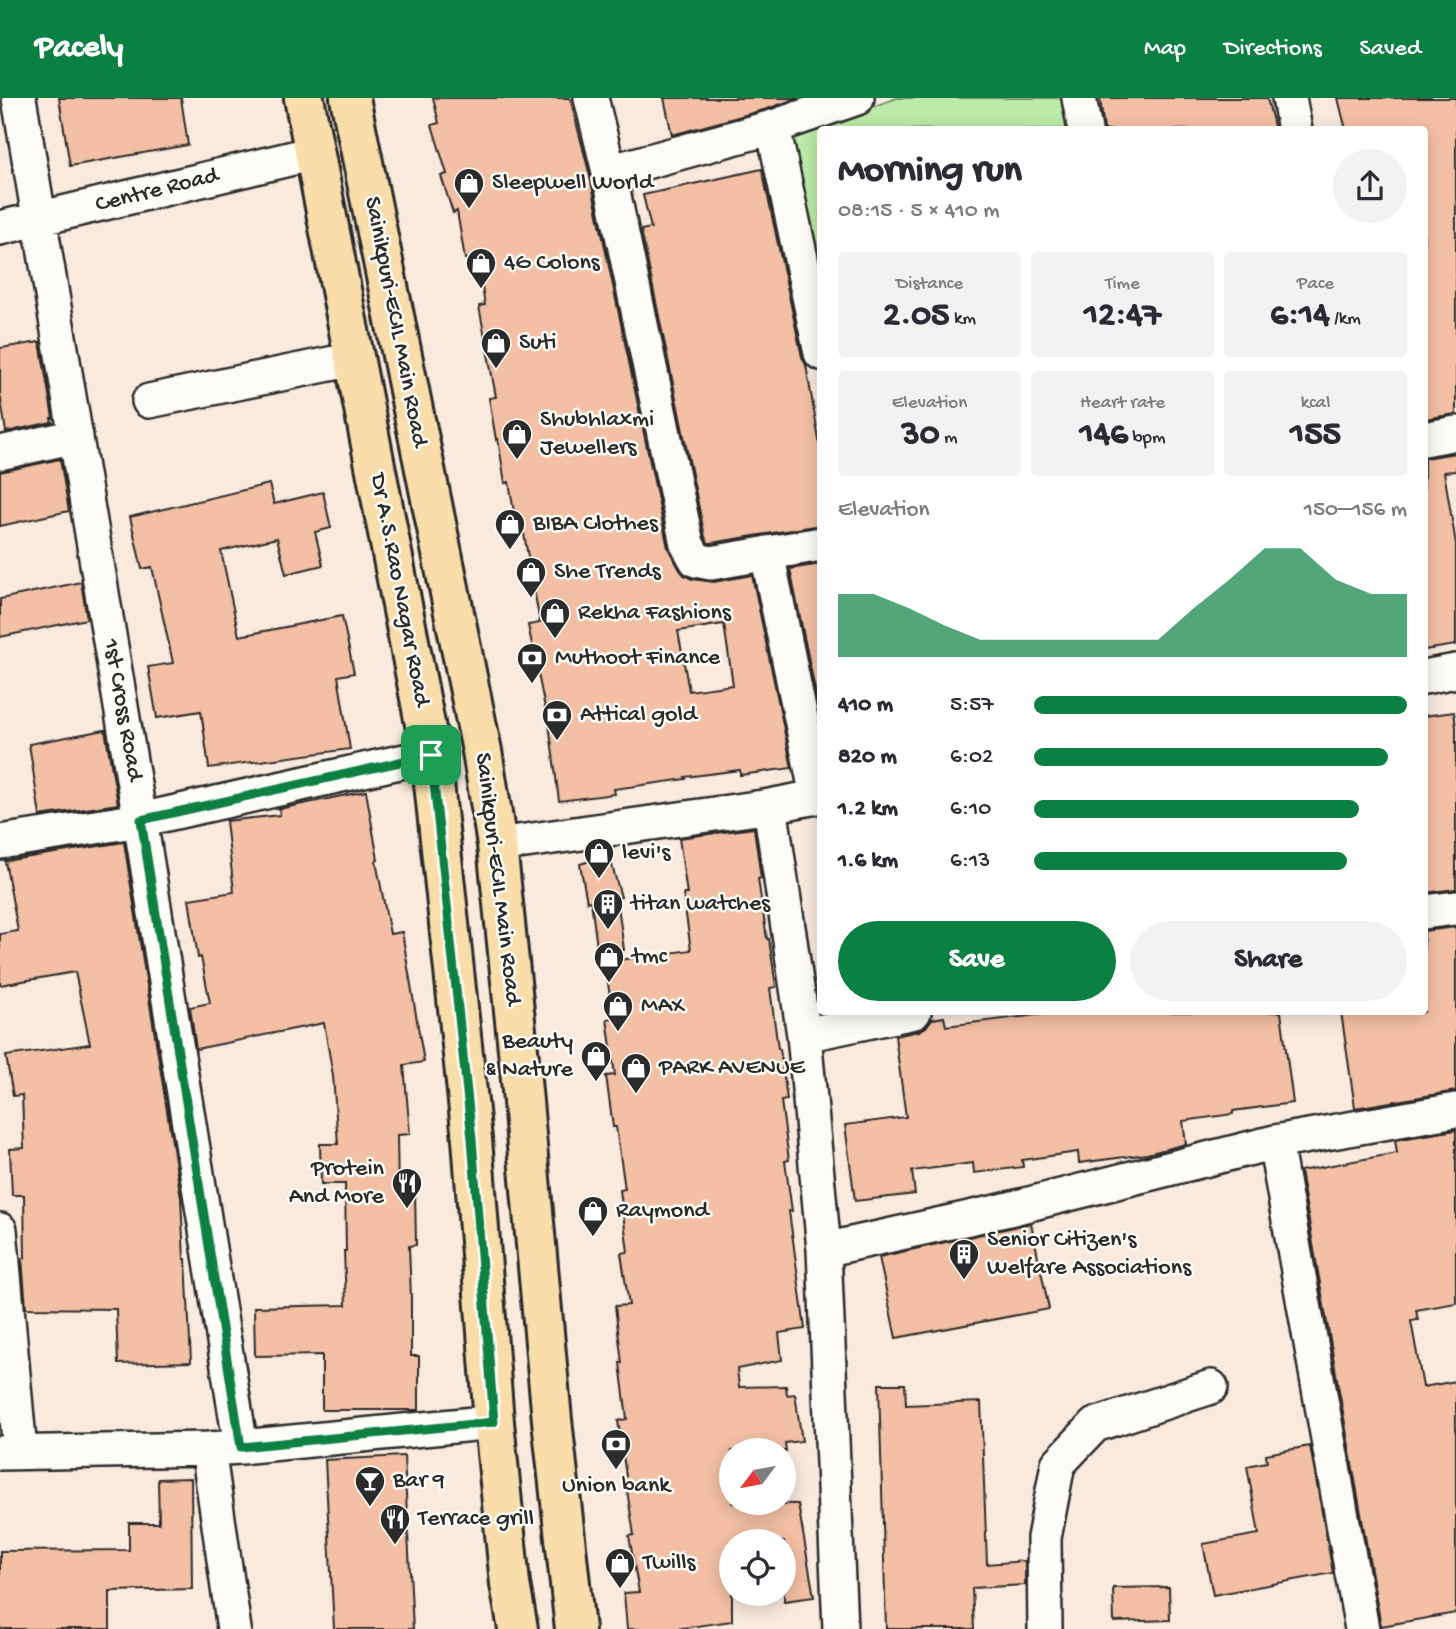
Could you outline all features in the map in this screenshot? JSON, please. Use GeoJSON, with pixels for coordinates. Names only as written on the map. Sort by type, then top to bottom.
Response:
{"type":"FeatureCollection","features":[{"type":"Feature","properties":{"kind":"main road","name":"Dr A.S.Rao Nagar Road"},"geometry":{"type":"LineString","coordinates":[[304,98],[431,755],[472,1139],[494,1422],[510,1584],[518,1629]]}},
{"type":"Feature","properties":{"kind":"main road","name":"Sainikpuri-ECIL Main Road"},"geometry":{"type":"LineString","coordinates":[[350,98],[479,737],[497,845],[552,1420],[575,1629]]}},
{"type":"Feature","properties":{"kind":"main road"},"geometry":{"type":"LineString","coordinates":[[472,1139],[526,1136]]}},
{"type":"Feature","properties":{"kind":"street","name":"1st Cross Road"},"geometry":{"type":"LineString","coordinates":[[19,98],[141,820],[241,1447]]}},
{"type":"Feature","properties":{"kind":"street"},"geometry":{"type":"LineString","coordinates":[[592,98],[687,544],[696,561],[711,563],[817,545]]}},
{"type":"Feature","properties":{"kind":"street"},"geometry":{"type":"LineString","coordinates":[[609,172],[773,127],[857,98]]}},
{"type":"Feature","properties":{"kind":"street"},"geometry":{"type":"LineString","coordinates":[[1079,98],[1085,126]]}},
{"type":"Feature","properties":{"kind":"street"},"geometry":{"type":"LineString","coordinates":[[1289,98],[1294,126]]}},
{"type":"Feature","properties":{"kind":"street"},"geometry":{"type":"LineString","coordinates":[[773,127],[817,334]]}},
{"type":"Feature","properties":{"kind":"street","name":"Centre Road"},"geometry":{"type":"LineString","coordinates":[[0,228],[314,153]]}},
{"type":"Feature","properties":{"kind":"street"},"geometry":{"type":"LineString","coordinates":[[149,401],[354,359]]}},
{"type":"Feature","properties":{"kind":"street"},"geometry":{"type":"LineString","coordinates":[[1428,438],[1456,433]]}},
{"type":"Feature","properties":{"kind":"street"},"geometry":{"type":"LineString","coordinates":[[0,453],[76,436]]}},
{"type":"Feature","properties":{"kind":"street"},"geometry":{"type":"LineString","coordinates":[[767,553],[817,787]]}},
{"type":"Feature","properties":{"kind":"street"},"geometry":{"type":"LineString","coordinates":[[1428,676],[1456,671]]}},
{"type":"Feature","properties":{"kind":"street"},"geometry":{"type":"LineString","coordinates":[[0,842],[141,820],[431,755]]}},
{"type":"Feature","properties":{"kind":"street"},"geometry":{"type":"LineString","coordinates":[[497,845],[770,806],[817,796]]}},
{"type":"Feature","properties":{"kind":"street"},"geometry":{"type":"LineString","coordinates":[[770,806],[804,1035],[824,1250],[840,1629]]}},
{"type":"Feature","properties":{"kind":"street"},"geometry":{"type":"LineString","coordinates":[[1428,912],[1456,908]]}},
{"type":"Feature","properties":{"kind":"street"},"geometry":{"type":"LineString","coordinates":[[804,1035],[900,1015]]}},
{"type":"Feature","properties":{"kind":"street"},"geometry":{"type":"LineString","coordinates":[[824,1250],[1004,1210],[1275,1142],[1456,1110]]}},
{"type":"Feature","properties":{"kind":"street"},"geometry":{"type":"LineString","coordinates":[[1275,1142],[1363,1629]]}},
{"type":"Feature","properties":{"kind":"street"},"geometry":{"type":"LineString","coordinates":[[0,1230],[10,1452],[241,1447],[494,1422]]}},
{"type":"Feature","properties":{"kind":"street"},"geometry":{"type":"LineString","coordinates":[[1045,1629],[1044,1538],[1058,1464],[1095,1425],[1211,1387]]}},
{"type":"Feature","properties":{"kind":"street"},"geometry":{"type":"LineString","coordinates":[[208,1449],[233,1629]]}},
{"type":"Feature","properties":{"kind":"green space"},"geometry":{"type":"Polygon","coordinates":[[[897,98],[1064,98],[1070,126],[819,126],[897,98]]]}},
{"type":"Feature","properties":{"kind":"green space"},"geometry":{"type":"Polygon","coordinates":[[[817,127],[817,281],[788,137],[817,127]]]}},
{"type":"Feature","properties":{"kind":"building"},"geometry":{"type":"Polygon","coordinates":[[[59,98],[181,98],[188,145],[70,166],[59,98]]]}},
{"type":"Feature","properties":{"kind":"building"},"geometry":{"type":"Polygon","coordinates":[[[433,98],[570,98],[590,176],[668,548],[680,570],[692,579],[714,582],[752,575],[792,768],[740,775],[740,770],[685,777],[686,779],[614,789],[615,794],[559,801],[547,708],[528,625],[540,623],[522,523],[516,524],[509,482],[505,483],[489,398],[496,397],[479,306],[485,305],[477,257],[465,259],[457,211],[453,213],[441,176],[447,174],[432,125],[439,123],[433,98]],[[724,624],[678,631],[689,691],[733,685],[724,624]]]}},
{"type":"Feature","properties":{"kind":"building"},"geometry":{"type":"Polygon","coordinates":[[[664,98],[798,98],[672,135],[664,98]]]}},
{"type":"Feature","properties":{"kind":"building"},"geometry":{"type":"Polygon","coordinates":[[[1100,98],[1267,98],[1274,126],[1104,126],[1100,98]]]}},
{"type":"Feature","properties":{"kind":"building"},"geometry":{"type":"Polygon","coordinates":[[[1338,98],[1456,98],[1456,414],[1428,418],[1428,126],[1345,126],[1338,98]]]}},
{"type":"Feature","properties":{"kind":"building"},"geometry":{"type":"Polygon","coordinates":[[[762,169],[802,357],[806,365],[817,428],[817,526],[708,543],[641,230],[651,228],[643,195],[762,169]]]}},
{"type":"Feature","properties":{"kind":"building"},"geometry":{"type":"Polygon","coordinates":[[[40,342],[52,422],[6,432],[0,394],[0,348],[40,342]]]}},
{"type":"Feature","properties":{"kind":"building"},"geometry":{"type":"Polygon","coordinates":[[[1456,453],[1456,471],[1444,472],[1456,544],[1456,645],[1428,649],[1428,457],[1456,453]]]}},
{"type":"Feature","properties":{"kind":"building"},"geometry":{"type":"Polygon","coordinates":[[[60,459],[69,511],[0,526],[0,472],[60,459]]]}},
{"type":"Feature","properties":{"kind":"building"},"geometry":{"type":"Polygon","coordinates":[[[269,484],[274,504],[323,492],[331,528],[315,532],[323,565],[286,574],[277,538],[221,551],[239,636],[342,616],[354,673],[338,676],[350,749],[209,768],[201,711],[157,718],[148,667],[173,663],[152,567],[142,569],[130,517],[269,484]]]}},
{"type":"Feature","properties":{"kind":"building"},"geometry":{"type":"Polygon","coordinates":[[[817,565],[817,700],[790,569],[817,565]]]}},
{"type":"Feature","properties":{"kind":"building"},"geometry":{"type":"Polygon","coordinates":[[[81,582],[87,619],[0,637],[0,599],[81,582]]]}},
{"type":"Feature","properties":{"kind":"building"},"geometry":{"type":"Polygon","coordinates":[[[1454,712],[1456,889],[1428,892],[1428,715],[1454,712]]]}},
{"type":"Feature","properties":{"kind":"building"},"geometry":{"type":"Polygon","coordinates":[[[105,730],[118,804],[40,816],[29,744],[105,730]]]}},
{"type":"Feature","properties":{"kind":"building"},"geometry":{"type":"Polygon","coordinates":[[[366,791],[390,934],[402,932],[424,1062],[404,1065],[410,1134],[397,1135],[398,1192],[415,1192],[416,1245],[409,1246],[411,1356],[419,1356],[419,1410],[322,1410],[322,1355],[255,1356],[254,1307],[346,1305],[345,1184],[321,1184],[320,1144],[338,1144],[333,1076],[324,1023],[196,1049],[190,1007],[210,1003],[201,957],[198,958],[189,899],[234,892],[226,821],[280,815],[279,809],[366,791]]]}},
{"type":"Feature","properties":{"kind":"building"},"geometry":{"type":"Polygon","coordinates":[[[754,828],[761,878],[758,879],[776,987],[770,988],[787,1100],[781,1101],[789,1160],[785,1161],[805,1329],[779,1333],[782,1360],[737,1369],[739,1387],[786,1386],[787,1395],[795,1394],[802,1441],[796,1442],[796,1438],[719,1438],[719,1516],[796,1516],[798,1504],[814,1597],[796,1599],[796,1529],[719,1529],[719,1606],[732,1606],[732,1621],[676,1629],[627,1629],[624,1593],[639,1592],[629,1536],[634,1535],[618,1421],[627,1419],[615,1306],[629,1305],[621,1253],[628,1252],[620,1190],[625,1189],[606,1076],[615,1075],[607,1019],[613,1018],[605,962],[691,950],[679,838],[754,828]]]}},
{"type":"Feature","properties":{"kind":"building"},"geometry":{"type":"Polygon","coordinates":[[[124,842],[181,1198],[191,1362],[118,1364],[116,1309],[26,1308],[22,1258],[25,1258],[24,1195],[12,1195],[10,1149],[24,1148],[22,1095],[13,1096],[6,1056],[90,1044],[75,972],[0,985],[0,934],[18,931],[5,861],[124,842]]]}},
{"type":"Feature","properties":{"kind":"building"},"geometry":{"type":"Polygon","coordinates":[[[609,855],[621,897],[617,898],[624,950],[598,955],[591,901],[587,902],[580,864],[609,855]]]}},
{"type":"Feature","properties":{"kind":"building"},"geometry":{"type":"Polygon","coordinates":[[[1456,927],[1456,1091],[1355,1108],[1341,1015],[1428,1015],[1428,930],[1456,927]]]}},
{"type":"Feature","properties":{"kind":"building"},"geometry":{"type":"Polygon","coordinates":[[[1037,1015],[1281,1015],[1293,1103],[1183,1121],[1186,1144],[1147,1154],[1079,1163],[1078,1152],[1022,1160],[1023,1167],[974,1173],[973,1163],[912,1171],[915,1194],[855,1201],[845,1125],[906,1117],[895,1036],[919,1031],[932,1019],[944,1017],[946,1026],[1037,1015]]]}},
{"type":"Feature","properties":{"kind":"building"},"geometry":{"type":"Polygon","coordinates":[[[1456,1130],[1456,1303],[1416,1310],[1418,1320],[1411,1321],[1423,1387],[1456,1381],[1456,1613],[1381,1626],[1300,1171],[1397,1153],[1395,1140],[1456,1130]]]}},
{"type":"Feature","properties":{"kind":"building","name":"Senior Citizen's Welfare Associations"},"geometry":{"type":"Polygon","coordinates":[[[1031,1223],[1049,1309],[896,1338],[879,1257],[1031,1223]]]}},
{"type":"Feature","properties":{"kind":"building"},"geometry":{"type":"Polygon","coordinates":[[[879,1384],[905,1384],[906,1405],[981,1402],[987,1564],[1025,1561],[1025,1585],[972,1588],[974,1629],[886,1629],[879,1384]]]}},
{"type":"Feature","properties":{"kind":"building"},"geometry":{"type":"Polygon","coordinates":[[[1310,1446],[1333,1573],[1213,1595],[1203,1544],[1259,1534],[1247,1466],[1267,1462],[1266,1454],[1310,1446]]]}},
{"type":"Feature","properties":{"kind":"building"},"geometry":{"type":"Polygon","coordinates":[[[404,1456],[413,1629],[334,1629],[325,1460],[404,1456]]]}},
{"type":"Feature","properties":{"kind":"building"},"geometry":{"type":"Polygon","coordinates":[[[191,1478],[192,1589],[110,1591],[110,1629],[0,1629],[0,1551],[129,1550],[129,1523],[159,1523],[158,1479],[191,1478]]]}},
{"type":"Feature","properties":{"kind":"building"},"geometry":{"type":"Polygon","coordinates":[[[1169,1587],[1170,1620],[1114,1622],[1113,1588],[1169,1587]]]}},
{"type":"Feature","properties":{"kind":"place","name":"Sleepwell World"},"geometry":{"type":"Point","coordinates":[469,210]}},
{"type":"Feature","properties":{"kind":"place","name":"4G Colons"},"geometry":{"type":"Point","coordinates":[481,290]}},
{"type":"Feature","properties":{"kind":"place","name":"Suti"},"geometry":{"type":"Point","coordinates":[496,370]}},
{"type":"Feature","properties":{"kind":"place","name":"Shubhlaxmi Jewellers"},"geometry":{"type":"Point","coordinates":[517,461]}},
{"type":"Feature","properties":{"kind":"place","name":"BIBA Clothes"},"geometry":{"type":"Point","coordinates":[510,551]}},
{"type":"Feature","properties":{"kind":"place","name":"She Trends"},"geometry":{"type":"Point","coordinates":[531,599]}},
{"type":"Feature","properties":{"kind":"place","name":"Rekha Fashions"},"geometry":{"type":"Point","coordinates":[555,640]}},
{"type":"Feature","properties":{"kind":"place","name":"Muthoot Finance"},"geometry":{"type":"Point","coordinates":[532,685]}},
{"type":"Feature","properties":{"kind":"place","name":"Attical gold"},"geometry":{"type":"Point","coordinates":[557,742]}},
{"type":"Feature","properties":{"kind":"place","name":"levi's"},"geometry":{"type":"Point","coordinates":[599,880]}},
{"type":"Feature","properties":{"kind":"place","name":"titan watches"},"geometry":{"type":"Point","coordinates":[608,931]}},
{"type":"Feature","properties":{"kind":"place","name":"tmc"},"geometry":{"type":"Point","coordinates":[609,984]}},
{"type":"Feature","properties":{"kind":"place","name":"MAX"},"geometry":{"type":"Point","coordinates":[618,1033]}},
{"type":"Feature","properties":{"kind":"place","name":"Beauty & Nature"},"geometry":{"type":"Point","coordinates":[596,1083]}},
{"type":"Feature","properties":{"kind":"place","name":"PARK AVENUE"},"geometry":{"type":"Point","coordinates":[636,1095]}},
{"type":"Feature","properties":{"kind":"place","name":"Protein And More"},"geometry":{"type":"Point","coordinates":[407,1210]}},
{"type":"Feature","properties":{"kind":"place","name":"Raymond"},"geometry":{"type":"Point","coordinates":[593,1238]}},
{"type":"Feature","properties":{"kind":"place","name":"Senior Citizen's Welfare Associations"},"geometry":{"type":"Point","coordinates":[964,1281]}},
{"type":"Feature","properties":{"kind":"place","name":"Union bank"},"geometry":{"type":"Point","coordinates":[616,1471]}},
{"type":"Feature","properties":{"kind":"place","name":"Bar 9"},"geometry":{"type":"Point","coordinates":[370,1508]}},
{"type":"Feature","properties":{"kind":"place","name":"Terrace grill"},"geometry":{"type":"Point","coordinates":[395,1546]}},
{"type":"Feature","properties":{"kind":"place","name":"Twills"},"geometry":{"type":"Point","coordinates":[620,1590]}},
{"type":"Feature","properties":{"kind":"route"},"geometry":{"type":"LineString","coordinates":[[431,755],[472,1139],[494,1422],[241,1447],[141,820],[431,755]]}}]}
